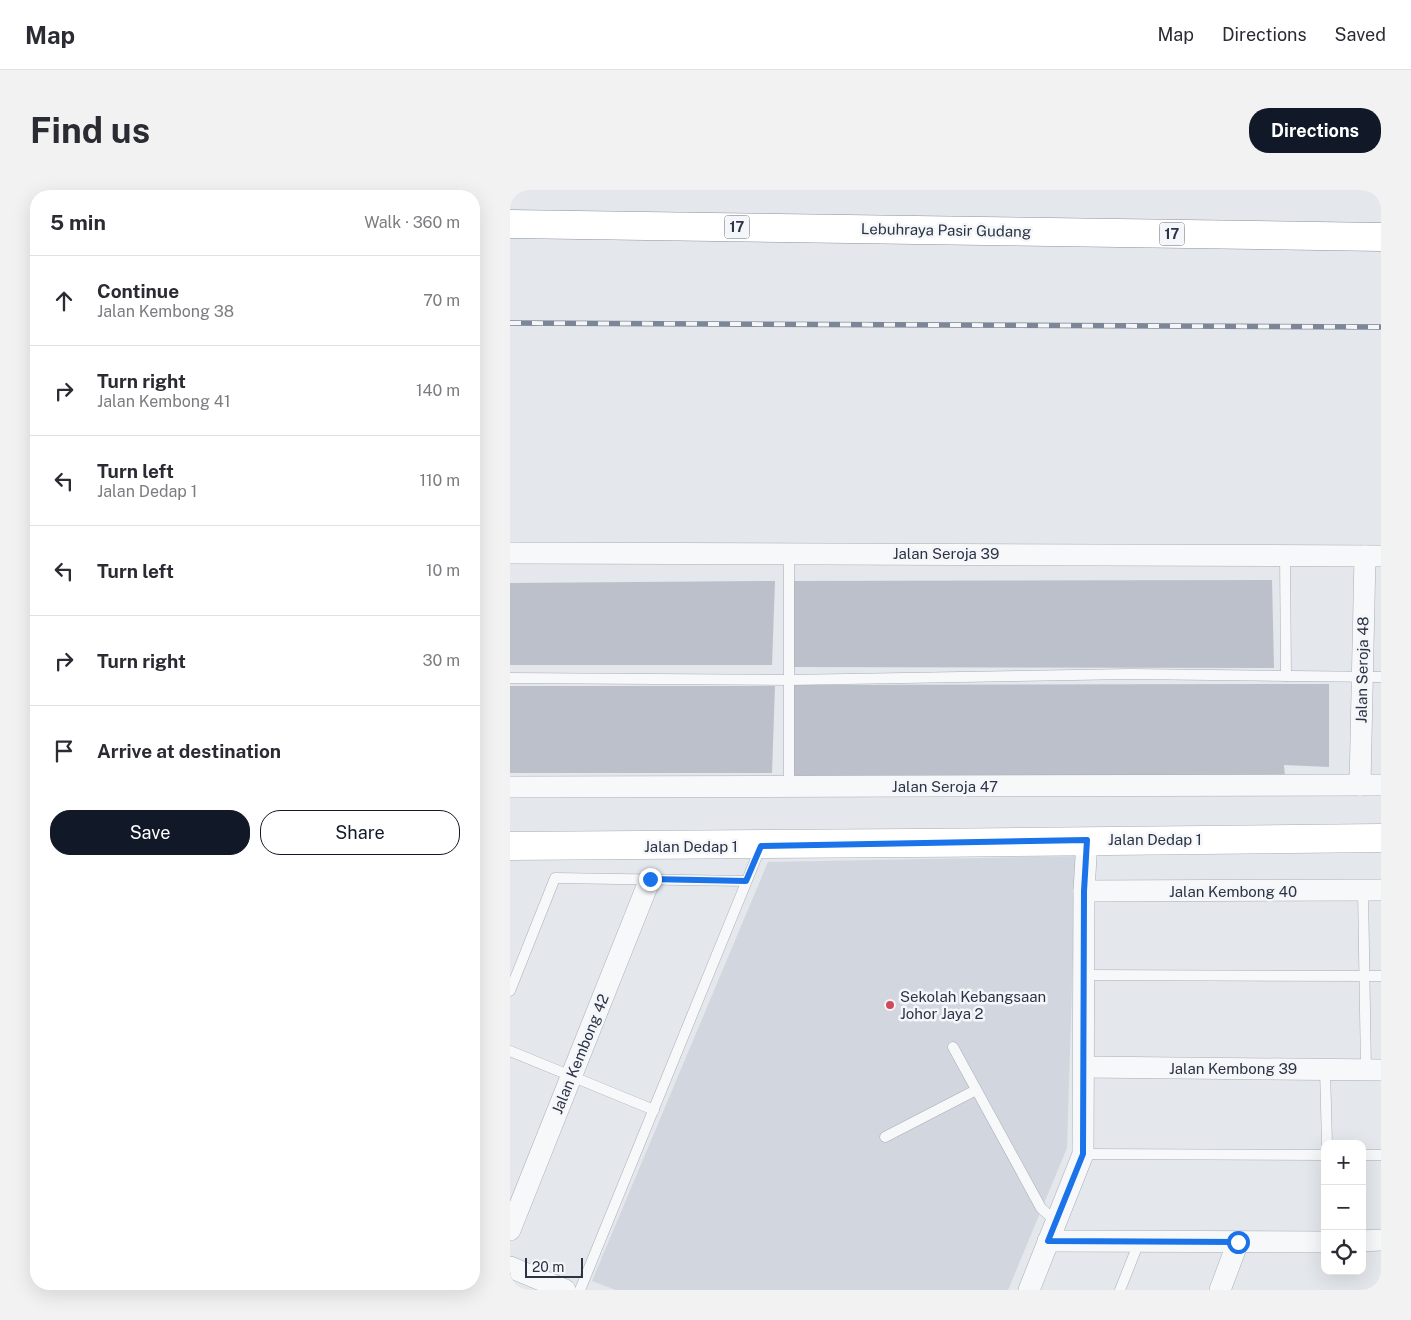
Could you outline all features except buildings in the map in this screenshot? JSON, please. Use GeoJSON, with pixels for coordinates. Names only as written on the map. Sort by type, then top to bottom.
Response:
{"type":"FeatureCollection","features":[{"type":"Feature","properties":{"kind":"main road","name":"Lebuhraya Pasir Gudang"},"geometry":{"type":"LineString","coordinates":[[510,224],[1381,237]]}},
{"type":"Feature","properties":{"kind":"main road","name":"Jalan Dedap 1"},"geometry":{"type":"LineString","coordinates":[[510,846],[761,846],[1087,840],[1381,838]]}},
{"type":"Feature","properties":{"kind":"street","name":"Jalan Seroja 39"},"geometry":{"type":"LineString","coordinates":[[510,553],[789,552],[1373,556]]}},
{"type":"Feature","properties":{"kind":"street","name":"Jalan Seroja 48"},"geometry":{"type":"LineString","coordinates":[[1360,785],[1372,677],[1373,556]]}},
{"type":"Feature","properties":{"kind":"street","name":"Jalan Seroja 47"},"geometry":{"type":"LineString","coordinates":[[510,787],[1381,785]]}},
{"type":"Feature","properties":{"kind":"street"},"geometry":{"type":"LineString","coordinates":[[1029,1290],[1083,1154],[1084,891],[1087,840]]}},
{"type":"Feature","properties":{"kind":"street","name":"Jalan Kembong 42"},"geometry":{"type":"LineString","coordinates":[[510,1230],[650,879]]}},
{"type":"Feature","properties":{"kind":"street","name":"Jalan Kembong 40"},"geometry":{"type":"LineString","coordinates":[[1084,891],[1372,890]]}},
{"type":"Feature","properties":{"kind":"street","name":"Jalan Kembong 39"},"geometry":{"type":"LineString","coordinates":[[1084,1067],[1373,1070]]}},
{"type":"Feature","properties":{"kind":"street"},"geometry":{"type":"LineString","coordinates":[[1052,1232],[1139,1242],[1321,1242]]}},
{"type":"Feature","properties":{"kind":"street"},"geometry":{"type":"LineString","coordinates":[[1366,1241],[1381,1240]]}},
{"type":"Feature","properties":{"kind":"street"},"geometry":{"type":"LineString","coordinates":[[1220,1290],[1238,1242]]}},
{"type":"Feature","properties":{"kind":"street"},"geometry":{"type":"LineString","coordinates":[[510,1267],[565,1290]]}},
{"type":"Feature","properties":{"kind":"lane"},"geometry":{"type":"LineString","coordinates":[[789,552],[789,786]]}},
{"type":"Feature","properties":{"kind":"lane"},"geometry":{"type":"LineString","coordinates":[[1285,555],[1286,676]]}},
{"type":"Feature","properties":{"kind":"lane"},"geometry":{"type":"LineString","coordinates":[[510,678],[789,680],[1130,674],[1372,677]]}},
{"type":"Feature","properties":{"kind":"lane"},"geometry":{"type":"LineString","coordinates":[[580,1290],[761,846]]}},
{"type":"Feature","properties":{"kind":"lane"},"geometry":{"type":"LineString","coordinates":[[510,991],[555,878],[746,881]]}},
{"type":"Feature","properties":{"kind":"lane"},"geometry":{"type":"LineString","coordinates":[[1372,890],[1366,976],[1373,1070]]}},
{"type":"Feature","properties":{"kind":"lane"},"geometry":{"type":"LineString","coordinates":[[1084,975],[1381,976]]}},
{"type":"Feature","properties":{"kind":"lane"},"geometry":{"type":"LineString","coordinates":[[953,1047],[1041,1208],[1052,1232]]}},
{"type":"Feature","properties":{"kind":"lane"},"geometry":{"type":"LineString","coordinates":[[510,1051],[654,1110]]}},
{"type":"Feature","properties":{"kind":"lane"},"geometry":{"type":"LineString","coordinates":[[1325,1069],[1327,1140]]}},
{"type":"Feature","properties":{"kind":"lane"},"geometry":{"type":"LineString","coordinates":[[885,1137],[976,1090]]}},
{"type":"Feature","properties":{"kind":"lane"},"geometry":{"type":"LineString","coordinates":[[1083,1154],[1321,1155]]}},
{"type":"Feature","properties":{"kind":"lane"},"geometry":{"type":"LineString","coordinates":[[1366,1155],[1381,1155]]}},
{"type":"Feature","properties":{"kind":"lane"},"geometry":{"type":"LineString","coordinates":[[1120,1290],[1139,1242]]}},
{"type":"Feature","properties":{"kind":"shaded area","name":"Sekolah Kebangsaan Johor Jaya 2"},"geometry":{"type":"Polygon","coordinates":[[[1076,856],[1067,1148],[1008,1290],[616,1290],[592,1281],[768,862],[1076,856]]]}},
{"type":"Feature","properties":{"kind":"railway"},"geometry":{"type":"LineString","coordinates":[[510,323],[1381,327]]}},
{"type":"Feature","properties":{"kind":"place","name":"Sekolah Kebangsaan Johor Jaya 2"},"geometry":{"type":"Point","coordinates":[890,1005]}},
{"type":"Feature","properties":{"kind":"route"},"geometry":{"type":"LineString","coordinates":[[650,879],[746,881],[761,846],[1087,840],[1084,891],[1083,1154],[1048,1241],[1238,1242]]}}]}
